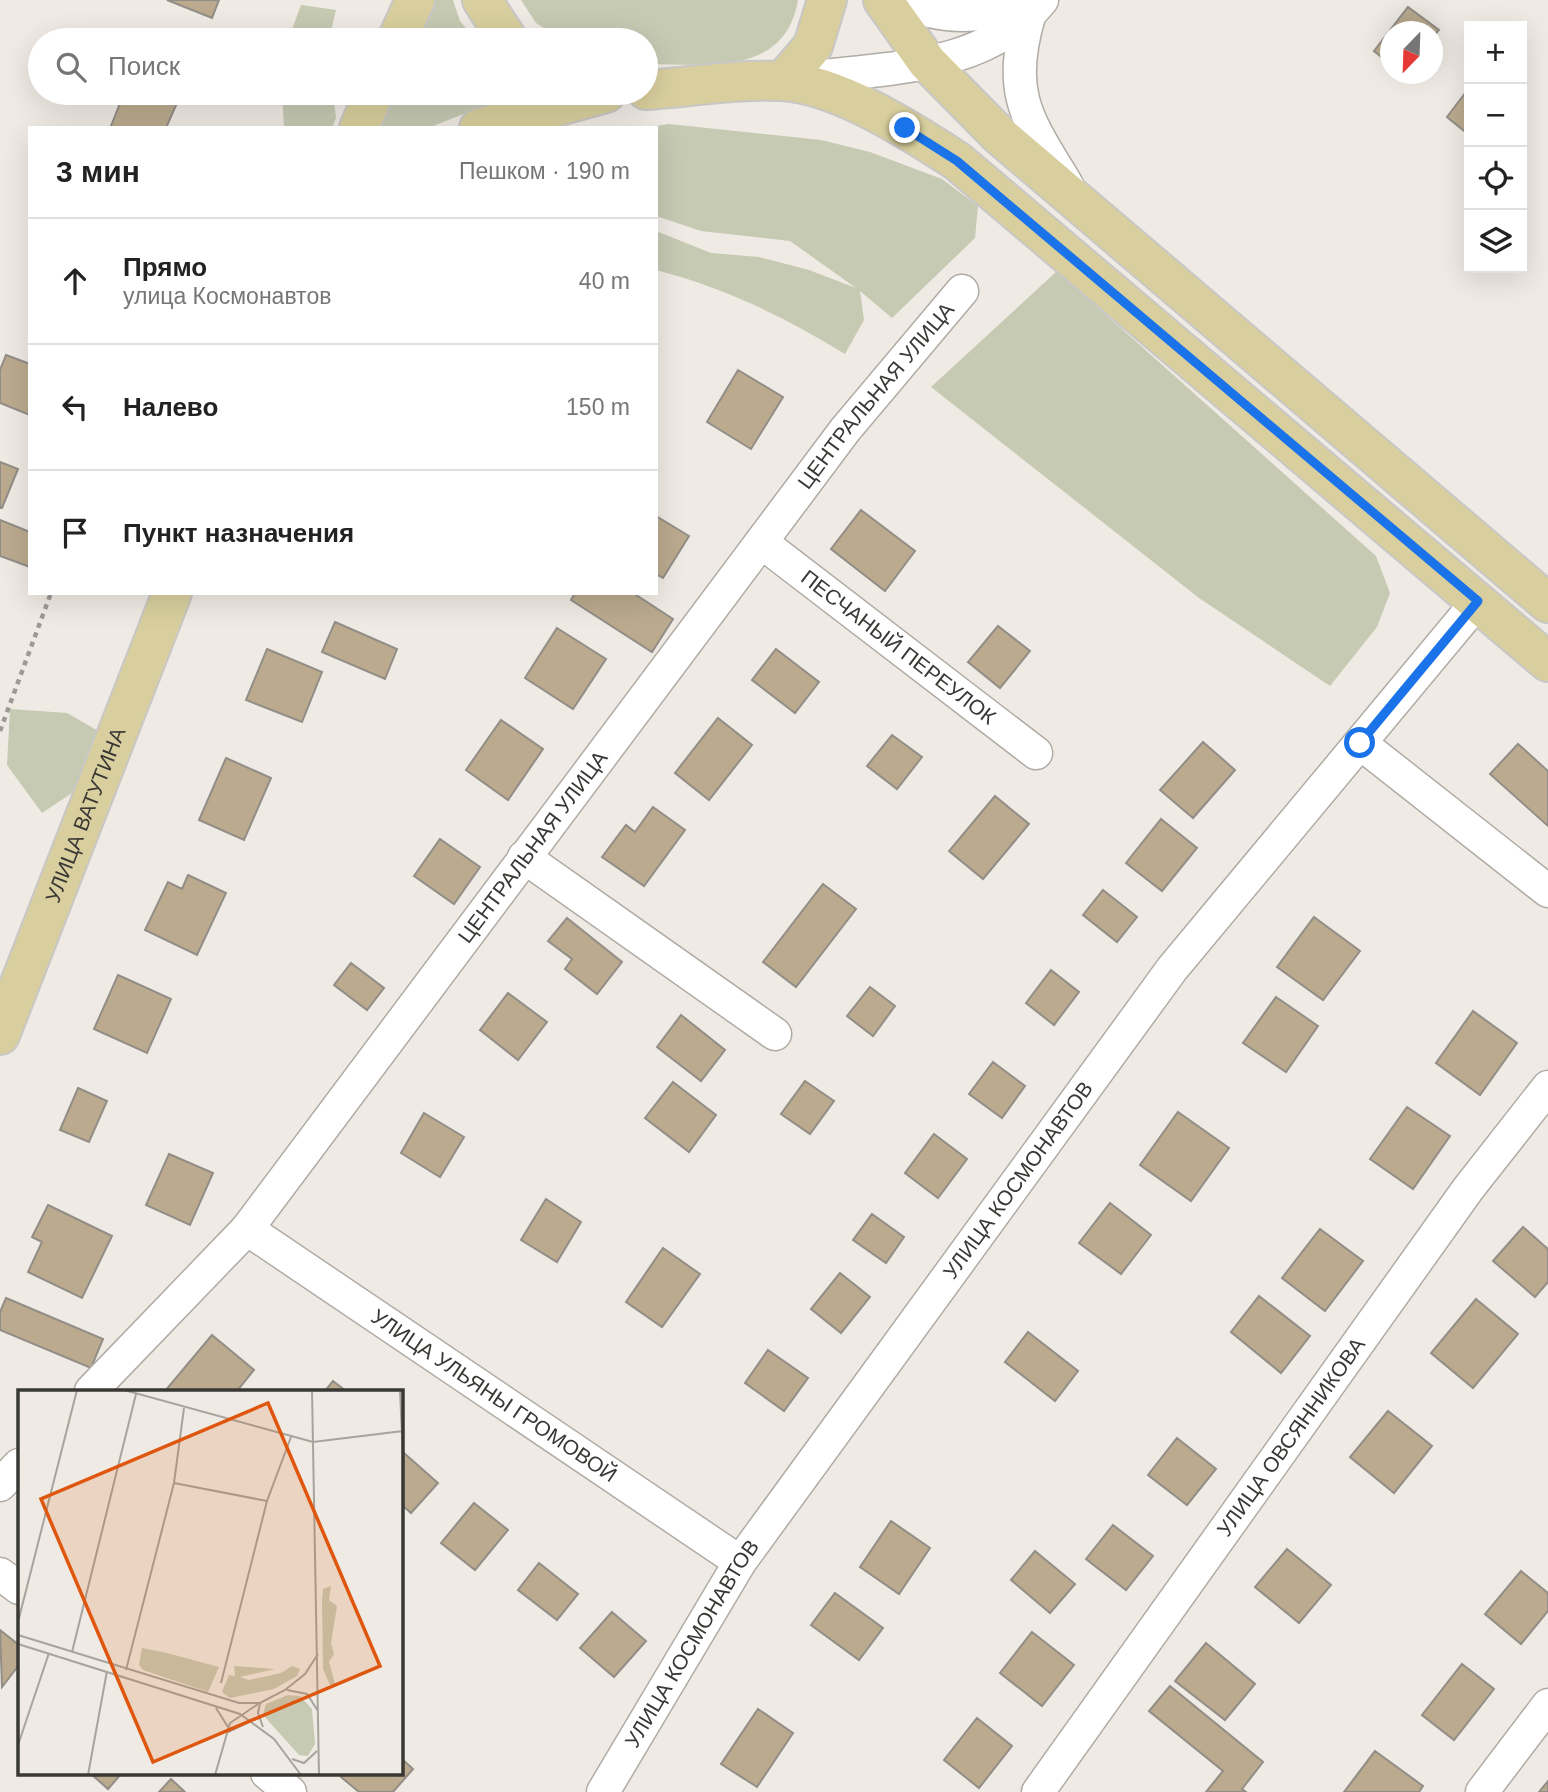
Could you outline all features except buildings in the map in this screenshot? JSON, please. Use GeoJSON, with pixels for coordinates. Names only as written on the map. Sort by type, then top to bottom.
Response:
{"type":"FeatureCollection","features":[{"type":"Feature","properties":{"kind":"main road"},"geometry":{"type":"LineString","coordinates":[[402,28],[415,0]]}},
{"type":"Feature","properties":{"kind":"main road"},"geometry":{"type":"LineString","coordinates":[[482,0],[500,28]]}},
{"type":"Feature","properties":{"kind":"main road"},"geometry":{"type":"LineString","coordinates":[[783,81],[813,46],[827,0]]}},
{"type":"Feature","properties":{"kind":"main road"},"geometry":{"type":"LineString","coordinates":[[883,0],[927,62],[999,135],[1073,195],[1548,603]]}},
{"type":"Feature","properties":{"kind":"main road"},"geometry":{"type":"LineString","coordinates":[[658,89],[783,81],[842,97],[905,128],[957,161],[1548,662]]}},
{"type":"Feature","properties":{"kind":"main road"},"geometry":{"type":"LineString","coordinates":[[360,126],[369,105]]}},
{"type":"Feature","properties":{"kind":"main road"},"geometry":{"type":"LineString","coordinates":[[486,126],[562,105]]}},
{"type":"Feature","properties":{"kind":"main road","name":"УЛИЦА ВАТУТИНА"},"geometry":{"type":"LineString","coordinates":[[0,1035],[171,595]]}},
{"type":"Feature","properties":{"kind":"street"},"geometry":{"type":"LineString","coordinates":[[898,0],[939,14],[978,15],[1032,5]]}},
{"type":"Feature","properties":{"kind":"street"},"geometry":{"type":"LineString","coordinates":[[783,81],[927,62],[972,51],[1003,37],[1032,5]]}},
{"type":"Feature","properties":{"kind":"street"},"geometry":{"type":"LineString","coordinates":[[1032,5],[1019,50],[1018,80],[1026,117],[1073,195]]}},
{"type":"Feature","properties":{"kind":"street","name":"ЦЕНТРАЛЬНАЯ УЛИЦА"},"geometry":{"type":"LineString","coordinates":[[92,1390],[247,1229],[845,430],[962,291]]}},
{"type":"Feature","properties":{"kind":"street","name":"ПЕСЧАНЫЙ ПЕРЕУЛОК"},"geometry":{"type":"LineString","coordinates":[[761,542],[1036,753]]}},
{"type":"Feature","properties":{"kind":"street","name":"УЛИЦА КОСМОНАВТОВ"},"geometry":{"type":"LineString","coordinates":[[603,1792],[740,1562],[1172,969],[1478,601]]}},
{"type":"Feature","properties":{"kind":"street"},"geometry":{"type":"LineString","coordinates":[[1360,743],[1548,891]]}},
{"type":"Feature","properties":{"kind":"street"},"geometry":{"type":"LineString","coordinates":[[524,857],[775,1034]]}},
{"type":"Feature","properties":{"kind":"street","name":"УЛИЦА ОВСЯННИКОВА"},"geometry":{"type":"LineString","coordinates":[[1038,1792],[1468,1189],[1548,1087]]}},
{"type":"Feature","properties":{"kind":"street","name":"УЛИЦА УЛЬЯНЫ ГРОМОВОЙ"},"geometry":{"type":"LineString","coordinates":[[247,1229],[740,1562]]}},
{"type":"Feature","properties":{"kind":"street"},"geometry":{"type":"LineString","coordinates":[[0,1485],[18,1466]]}},
{"type":"Feature","properties":{"kind":"street"},"geometry":{"type":"LineString","coordinates":[[0,1574],[18,1587]]}},
{"type":"Feature","properties":{"kind":"street"},"geometry":{"type":"LineString","coordinates":[[1482,1792],[1548,1705]]}},
{"type":"Feature","properties":{"kind":"street"},"geometry":{"type":"LineString","coordinates":[[268,1774],[290,1792]]}},
{"type":"Feature","properties":{"kind":"path"},"geometry":{"type":"LineString","coordinates":[[0,731],[50,595]]}},
{"type":"Feature","properties":{"kind":"green space"},"geometry":{"type":"Polygon","coordinates":[[[430,0],[453,0],[460,21],[466,28],[418,28],[430,0]]]}},
{"type":"Feature","properties":{"kind":"green space"},"geometry":{"type":"Polygon","coordinates":[[[521,0],[798,0],[790,25],[777,42],[760,54],[740,61],[718,64],[658,64],[658,28],[544,28],[536,23],[521,0]]]}},
{"type":"Feature","properties":{"kind":"green space"},"geometry":{"type":"Polygon","coordinates":[[[301,5],[336,10],[332,28],[292,28],[301,5]]]}},
{"type":"Feature","properties":{"kind":"green space"},"geometry":{"type":"Polygon","coordinates":[[[283,105],[334,105],[336,118],[333,126],[284,126],[283,105]]]}},
{"type":"Feature","properties":{"kind":"green space"},"geometry":{"type":"Polygon","coordinates":[[[386,105],[486,105],[433,126],[378,126],[386,105]]]}},
{"type":"Feature","properties":{"kind":"green space"},"geometry":{"type":"Polygon","coordinates":[[[669,124],[821,140],[870,152],[942,179],[978,206],[975,238],[892,318],[860,291],[864,320],[845,354],[754,305],[658,271],[658,232],[711,253],[759,257],[809,270],[856,288],[790,241],[701,231],[658,217],[658,126],[655,126],[669,124]]]}},
{"type":"Feature","properties":{"kind":"green space"},"geometry":{"type":"Polygon","coordinates":[[[1057,271],[1376,556],[1390,593],[1377,627],[1330,686],[1199,598],[931,387],[1057,271]]]}},
{"type":"Feature","properties":{"kind":"green space"},"geometry":{"type":"Polygon","coordinates":[[[10,709],[67,713],[109,737],[96,777],[42,813],[7,765],[10,709]]]}},
{"type":"Feature","properties":{"kind":"route"},"geometry":{"type":"LineString","coordinates":[[905,128],[957,161],[1478,601],[1360,743]]}}]}
